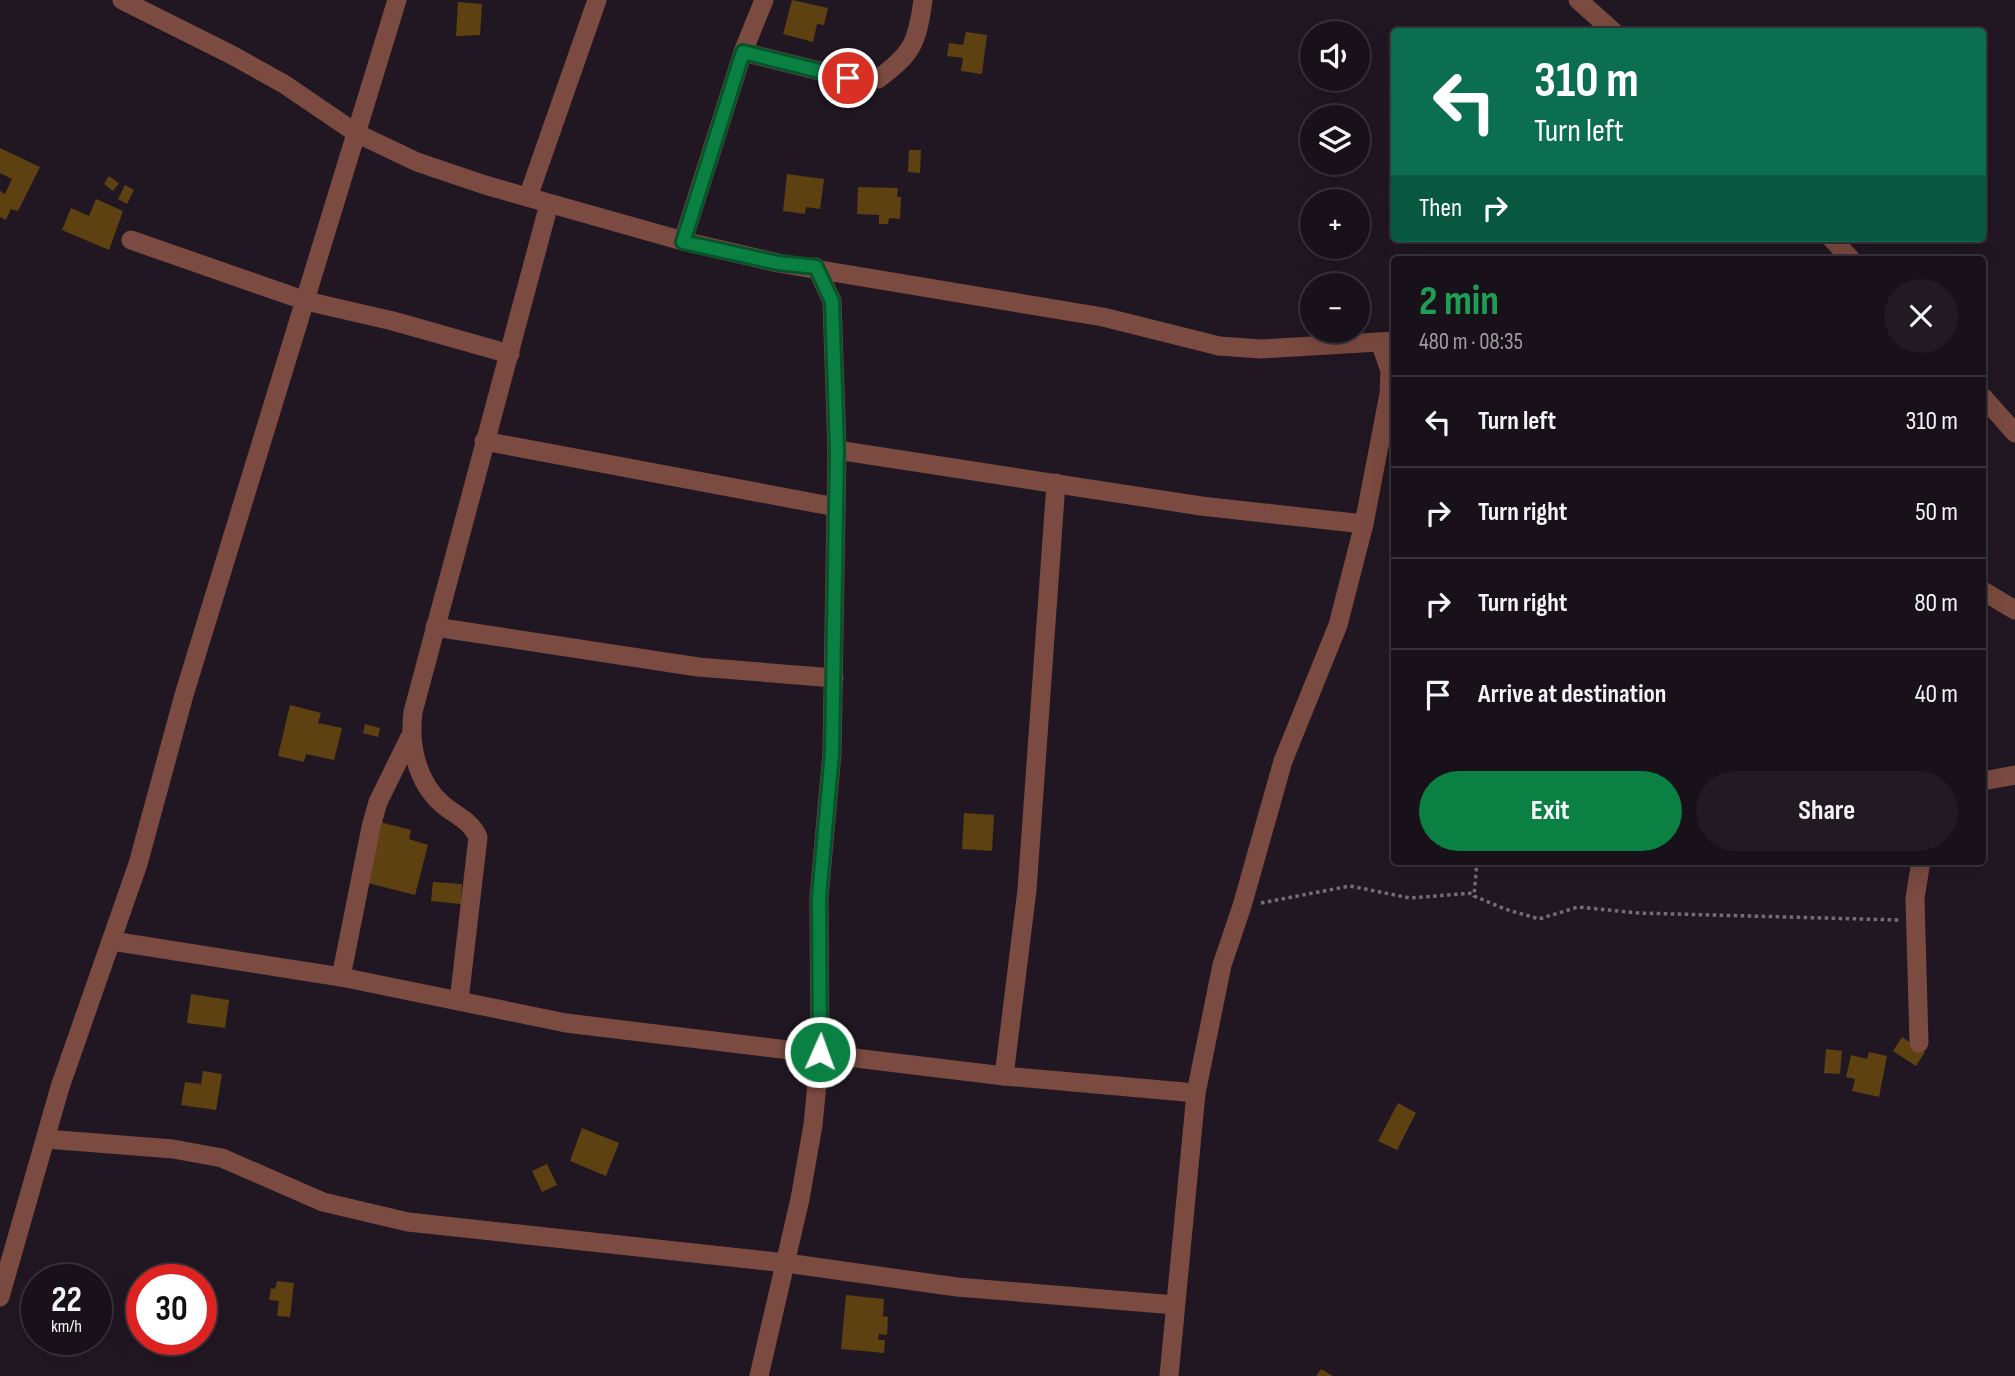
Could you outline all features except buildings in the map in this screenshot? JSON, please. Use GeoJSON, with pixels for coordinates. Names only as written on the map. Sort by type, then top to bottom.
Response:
{"type":"FeatureCollection","features":[{"type":"Feature","properties":{"kind":"street"},"geometry":{"type":"LineString","coordinates":[[122,0],[265,74],[356,133],[417,162],[549,204],[683,242],[778,263],[816,267],[1103,317],[1219,346],[1261,349],[1388,342],[1389,394],[1364,524],[1338,625],[1283,761],[1242,906],[1222,965],[1196,1093],[1169,1376]]}},
{"type":"Feature","properties":{"kind":"street"},"geometry":{"type":"LineString","coordinates":[[0,1297],[72,1049],[138,864],[214,598],[397,0]]}},
{"type":"Feature","properties":{"kind":"street"},"geometry":{"type":"LineString","coordinates":[[528,197],[597,0]]}},
{"type":"Feature","properties":{"kind":"street"},"geometry":{"type":"LineString","coordinates":[[683,242],[743,52],[764,0]]}},
{"type":"Feature","properties":{"kind":"street"},"geometry":{"type":"LineString","coordinates":[[743,52],[848,78],[878,79],[911,51],[917,40],[923,0]]}},
{"type":"Feature","properties":{"kind":"street"},"geometry":{"type":"LineString","coordinates":[[1578,0],[1610,28]]}},
{"type":"Feature","properties":{"kind":"street"},"geometry":{"type":"LineString","coordinates":[[341,978],[370,827],[378,802],[410,737],[413,712],[435,627],[549,204]]}},
{"type":"Feature","properties":{"kind":"street"},"geometry":{"type":"LineString","coordinates":[[131,240],[306,301],[393,321],[510,354]]}},
{"type":"Feature","properties":{"kind":"street"},"geometry":{"type":"LineString","coordinates":[[1835,242],[1848,256]]}},
{"type":"Feature","properties":{"kind":"street"},"geometry":{"type":"LineString","coordinates":[[759,1376],[786,1263],[813,1125],[820,1052],[820,875],[832,753],[837,450],[832,301],[816,267]]}},
{"type":"Feature","properties":{"kind":"street"},"geometry":{"type":"LineString","coordinates":[[1986,400],[2015,433]]}},
{"type":"Feature","properties":{"kind":"street"},"geometry":{"type":"LineString","coordinates":[[484,441],[836,507]]}},
{"type":"Feature","properties":{"kind":"street"},"geometry":{"type":"LineString","coordinates":[[837,450],[1201,506],[1364,524]]}},
{"type":"Feature","properties":{"kind":"street"},"geometry":{"type":"LineString","coordinates":[[1004,1076],[1027,890],[1056,483]]}},
{"type":"Feature","properties":{"kind":"street"},"geometry":{"type":"LineString","coordinates":[[1986,593],[2015,610]]}},
{"type":"Feature","properties":{"kind":"street"},"geometry":{"type":"LineString","coordinates":[[435,627],[698,667],[834,678]]}},
{"type":"Feature","properties":{"kind":"street"},"geometry":{"type":"LineString","coordinates":[[410,737],[420,772],[430,792],[472,824],[478,837],[459,1001]]}},
{"type":"Feature","properties":{"kind":"street"},"geometry":{"type":"LineString","coordinates":[[1986,780],[2015,775]]}},
{"type":"Feature","properties":{"kind":"street"},"geometry":{"type":"LineString","coordinates":[[1920,865],[1915,898],[1920,1043]]}},
{"type":"Feature","properties":{"kind":"street"},"geometry":{"type":"LineString","coordinates":[[112,941],[341,978],[566,1023],[1004,1076],[1196,1093]]}},
{"type":"Feature","properties":{"kind":"street"},"geometry":{"type":"LineString","coordinates":[[46,1139],[173,1149],[222,1158],[323,1202],[408,1222],[786,1263],[957,1287],[1175,1305]]}},
{"type":"Feature","properties":{"kind":"path"},"geometry":{"type":"LineString","coordinates":[[1477,865],[1474,893],[1477,898],[1539,919],[1578,907],[1638,914],[1916,920]]}},
{"type":"Feature","properties":{"kind":"path"},"geometry":{"type":"LineString","coordinates":[[1242,906],[1350,886],[1417,898],[1474,893]]}},
{"type":"Feature","properties":{"kind":"route"},"geometry":{"type":"LineString","coordinates":[[820,1052],[820,852],[832,753],[834,678],[837,450],[832,301],[816,267],[778,263],[683,242],[743,52],[848,78]]}}]}
